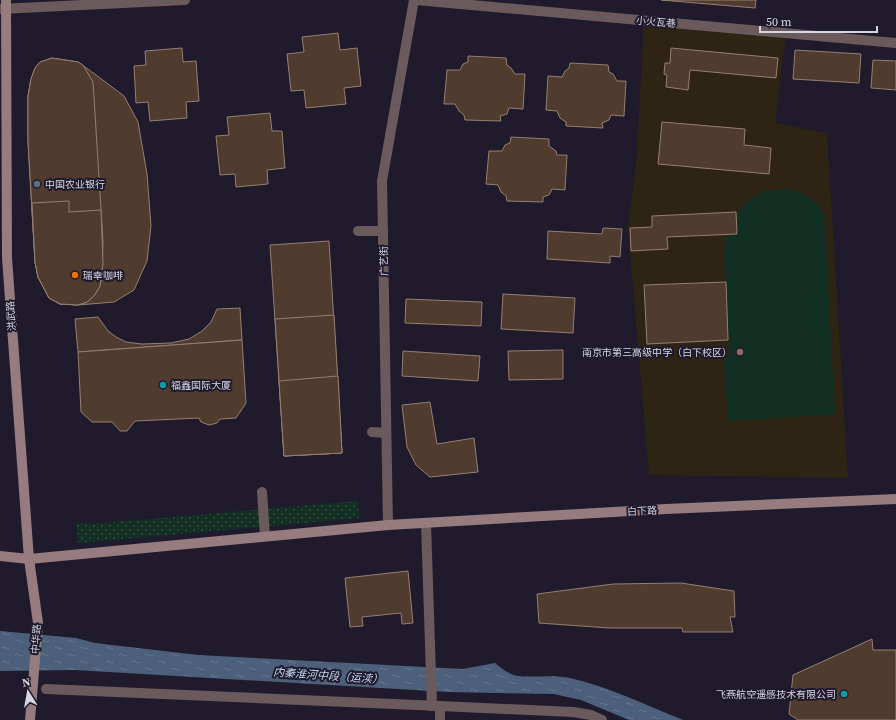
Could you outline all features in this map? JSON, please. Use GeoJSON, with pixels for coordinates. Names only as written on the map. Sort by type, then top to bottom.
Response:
{"type":"FeatureCollection","features":[{"type":"Feature","properties":{"kind":"main road","name":"洪武路"},"geometry":{"type":"LineString","coordinates":[[4,6],[7,258],[29,559]]}},
{"type":"Feature","properties":{"kind":"main road","name":"白下路"},"geometry":{"type":"LineString","coordinates":[[29,559],[388,525],[896,499]]}},
{"type":"Feature","properties":{"kind":"main road"},"geometry":{"type":"LineString","coordinates":[[0,556],[29,559]]}},
{"type":"Feature","properties":{"kind":"main road","name":"中华路"},"geometry":{"type":"LineString","coordinates":[[29,559],[38,623],[30,720]]}},
{"type":"Feature","properties":{"kind":"street"},"geometry":{"type":"LineString","coordinates":[[4,6],[184,0]]}},
{"type":"Feature","properties":{"kind":"street","name":"小火瓦巷"},"geometry":{"type":"LineString","coordinates":[[415,0],[896,43]]}},
{"type":"Feature","properties":{"kind":"street","name":"广艺街"},"geometry":{"type":"LineString","coordinates":[[388,525],[382,181],[415,0]]}},
{"type":"Feature","properties":{"kind":"street"},"geometry":{"type":"LineString","coordinates":[[358,231],[383,231]]}},
{"type":"Feature","properties":{"kind":"street"},"geometry":{"type":"LineString","coordinates":[[372,432],[386,433]]}},
{"type":"Feature","properties":{"kind":"street"},"geometry":{"type":"LineString","coordinates":[[262,492],[265,536]]}},
{"type":"Feature","properties":{"kind":"street"},"geometry":{"type":"LineString","coordinates":[[426,523],[429,646],[436,706],[440,720]]}},
{"type":"Feature","properties":{"kind":"street"},"geometry":{"type":"LineString","coordinates":[[46,689],[573,712],[602,720]]}},
{"type":"Feature","properties":{"kind":"shaded area","name":"南京市第三高级中学（白下校区）"},"geometry":{"type":"Polygon","coordinates":[[[644,20],[786,33],[775,123],[827,133],[848,478],[649,475],[628,228],[637,154],[644,20]]]}},
{"type":"Feature","properties":{"kind":"green space"},"geometry":{"type":"Polygon","coordinates":[[[787,189],[808,197],[824,214],[835,414],[728,421],[724,356],[730,356],[724,255],[727,233],[735,215],[748,201],[764,191],[787,189]]]}},
{"type":"Feature","properties":{"kind":"green space"},"geometry":{"type":"Polygon","coordinates":[[[357,501],[360,518],[78,543],[76,522],[92,524],[357,501]]]}},
{"type":"Feature","properties":{"kind":"water","name":"内秦淮河中段（运渎）"},"geometry":{"type":"Polygon","coordinates":[[[0,631],[76,638],[95,643],[198,655],[463,669],[495,663],[505,671],[515,675],[564,677],[599,686],[683,720],[629,720],[581,700],[554,694],[448,692],[75,670],[0,671],[0,631]]]}},
{"type":"Feature","properties":{"kind":"building"},"geometry":{"type":"Polygon","coordinates":[[[661,0],[756,0],[755,8],[661,0]]]}},
{"type":"Feature","properties":{"kind":"building"},"geometry":{"type":"Polygon","coordinates":[[[338,33],[340,50],[357,48],[361,86],[344,88],[346,104],[306,108],[304,90],[291,91],[287,54],[304,52],[302,37],[338,33]]]}},
{"type":"Feature","properties":{"kind":"building"},"geometry":{"type":"Polygon","coordinates":[[[182,48],[183,62],[196,61],[199,101],[186,102],[187,118],[150,121],[148,102],[136,103],[134,66],[146,65],[145,51],[182,48]]]}},
{"type":"Feature","properties":{"kind":"building"},"geometry":{"type":"Polygon","coordinates":[[[671,48],[778,58],[776,78],[690,70],[688,90],[666,87],[667,75],[664,74],[665,63],[670,63],[671,48]]]}},
{"type":"Feature","properties":{"kind":"building"},"geometry":{"type":"Polygon","coordinates":[[[795,50],[861,54],[859,83],[793,79],[795,50]]]}},
{"type":"Feature","properties":{"kind":"building"},"geometry":{"type":"Polygon","coordinates":[[[468,56],[506,58],[507,65],[515,74],[525,74],[523,109],[509,108],[507,114],[500,116],[501,121],[465,120],[464,115],[459,111],[455,104],[444,104],[447,70],[460,70],[463,64],[468,62],[468,56]]]}},
{"type":"Feature","properties":{"kind":"building"},"geometry":{"type":"Polygon","coordinates":[[[52,58],[78,62],[96,75],[124,96],[138,122],[147,174],[151,226],[147,261],[134,290],[114,302],[78,305],[60,304],[49,298],[38,277],[35,262],[28,142],[28,96],[31,79],[35,68],[40,62],[52,58]]]}},
{"type":"Feature","properties":{"kind":"building"},"geometry":{"type":"Polygon","coordinates":[[[52,58],[78,62],[83,65],[93,82],[103,241],[102,277],[100,286],[94,296],[87,302],[78,305],[60,304],[49,298],[38,277],[35,262],[28,142],[28,96],[31,79],[35,68],[40,62],[52,58]]]}},
{"type":"Feature","properties":{"kind":"building"},"geometry":{"type":"Polygon","coordinates":[[[873,60],[896,61],[896,90],[871,88],[873,60]]]}},
{"type":"Feature","properties":{"kind":"building"},"geometry":{"type":"Polygon","coordinates":[[[570,63],[608,65],[609,72],[613,74],[617,81],[626,81],[624,116],[611,115],[609,120],[602,123],[603,128],[566,126],[566,122],[560,118],[557,111],[546,110],[548,76],[562,77],[565,71],[569,68],[570,63]]]}},
{"type":"Feature","properties":{"kind":"building"},"geometry":{"type":"Polygon","coordinates":[[[270,113],[272,131],[282,131],[285,168],[267,170],[268,184],[236,187],[235,174],[220,175],[216,136],[229,135],[227,117],[270,113]]]}},
{"type":"Feature","properties":{"kind":"building"},"geometry":{"type":"Polygon","coordinates":[[[662,122],[745,129],[744,145],[771,148],[769,174],[658,164],[662,122]]]}},
{"type":"Feature","properties":{"kind":"building"},"geometry":{"type":"Polygon","coordinates":[[[511,137],[549,139],[549,146],[556,151],[557,155],[567,155],[565,190],[552,189],[549,195],[543,197],[543,202],[507,201],[506,196],[501,192],[498,185],[486,184],[489,151],[502,151],[505,145],[510,143],[511,137]]]}},
{"type":"Feature","properties":{"kind":"building"},"geometry":{"type":"Polygon","coordinates":[[[69,201],[69,212],[101,210],[103,264],[100,286],[94,296],[87,302],[78,305],[60,304],[49,298],[38,277],[35,262],[32,203],[69,201]]]}},
{"type":"Feature","properties":{"kind":"building"},"geometry":{"type":"Polygon","coordinates":[[[736,212],[737,234],[667,237],[668,249],[631,251],[630,228],[652,227],[652,216],[736,212]]]}},
{"type":"Feature","properties":{"kind":"building"},"geometry":{"type":"Polygon","coordinates":[[[603,228],[622,229],[620,257],[610,256],[610,263],[547,259],[548,231],[602,234],[603,228]]]}},
{"type":"Feature","properties":{"kind":"building"},"geometry":{"type":"Polygon","coordinates":[[[329,241],[342,453],[284,456],[270,245],[329,241]]]}},
{"type":"Feature","properties":{"kind":"building"},"geometry":{"type":"Polygon","coordinates":[[[726,282],[728,340],[647,344],[644,285],[726,282]]]}},
{"type":"Feature","properties":{"kind":"building"},"geometry":{"type":"Polygon","coordinates":[[[503,294],[575,298],[573,333],[501,329],[503,294]]]}},
{"type":"Feature","properties":{"kind":"building"},"geometry":{"type":"Polygon","coordinates":[[[406,299],[482,302],[481,326],[405,323],[406,299]]]}},
{"type":"Feature","properties":{"kind":"building"},"geometry":{"type":"Polygon","coordinates":[[[240,308],[242,340],[78,352],[75,319],[98,317],[108,331],[126,342],[142,344],[171,343],[189,339],[202,331],[211,322],[217,309],[240,308]]]}},
{"type":"Feature","properties":{"kind":"building"},"geometry":{"type":"Polygon","coordinates":[[[334,315],[342,453],[284,456],[275,319],[334,315]]]}},
{"type":"Feature","properties":{"kind":"building","name":"福鑫国际大厦"},"geometry":{"type":"Polygon","coordinates":[[[242,340],[246,403],[236,418],[220,419],[217,423],[209,425],[201,422],[199,418],[135,421],[127,431],[120,431],[112,422],[92,422],[81,412],[78,352],[242,340]]]}},
{"type":"Feature","properties":{"kind":"building"},"geometry":{"type":"Polygon","coordinates":[[[563,350],[563,379],[509,380],[508,351],[563,350]]]}},
{"type":"Feature","properties":{"kind":"building"},"geometry":{"type":"Polygon","coordinates":[[[403,351],[480,356],[478,381],[402,376],[403,351]]]}},
{"type":"Feature","properties":{"kind":"building"},"geometry":{"type":"Polygon","coordinates":[[[338,376],[342,453],[284,456],[279,381],[338,376]]]}},
{"type":"Feature","properties":{"kind":"building"},"geometry":{"type":"Polygon","coordinates":[[[430,402],[437,444],[474,438],[478,472],[430,477],[416,465],[407,447],[402,405],[430,402]]]}},
{"type":"Feature","properties":{"kind":"building"},"geometry":{"type":"Polygon","coordinates":[[[408,571],[413,623],[402,624],[401,613],[362,617],[363,626],[350,627],[345,578],[408,571]]]}},
{"type":"Feature","properties":{"kind":"building"},"geometry":{"type":"Polygon","coordinates":[[[681,583],[734,591],[735,617],[730,617],[733,632],[683,632],[682,628],[609,628],[539,623],[537,594],[613,584],[681,583]]]}},
{"type":"Feature","properties":{"kind":"building","name":"飞燕航空遥感技术有限公司"},"geometry":{"type":"Polygon","coordinates":[[[872,639],[873,650],[896,650],[896,720],[798,720],[789,714],[793,675],[872,639]]]}},
{"type":"Feature","properties":{"kind":"place","name":"中国农业银行"},"geometry":{"type":"Point","coordinates":[37,184]}},
{"type":"Feature","properties":{"kind":"place","name":"瑞幸咖啡"},"geometry":{"type":"Point","coordinates":[75,275]}},
{"type":"Feature","properties":{"kind":"place","name":"南京市第三高级中学（白下校区）"},"geometry":{"type":"Point","coordinates":[740,352]}},
{"type":"Feature","properties":{"kind":"place","name":"福鑫国际大厦"},"geometry":{"type":"Point","coordinates":[163,385]}},
{"type":"Feature","properties":{"kind":"place","name":"飞燕航空遥感技术有限公司"},"geometry":{"type":"Point","coordinates":[844,694]}}]}
